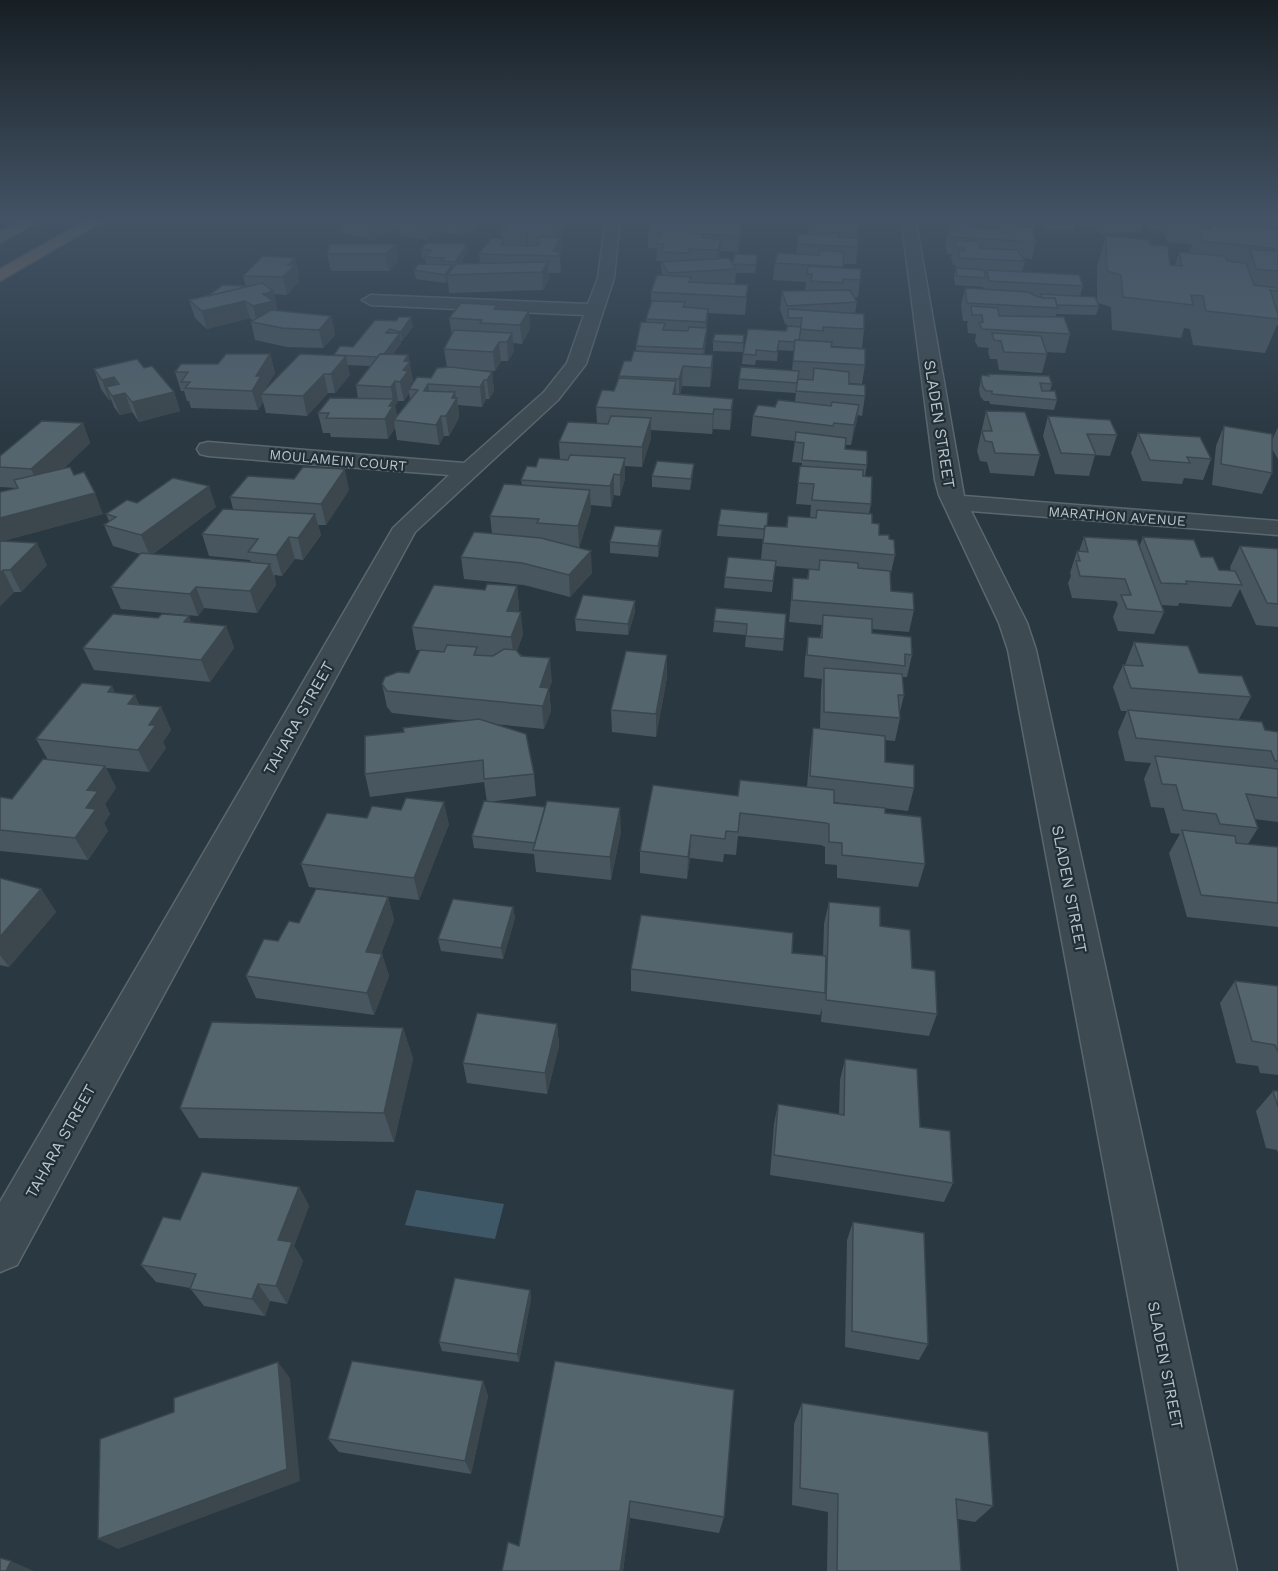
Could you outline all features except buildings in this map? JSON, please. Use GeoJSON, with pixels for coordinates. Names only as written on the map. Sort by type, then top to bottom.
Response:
{"type":"FeatureCollection","features":[{"type":"Feature","properties":{"kind":"street","name":"TAHARA STREET"},"geometry":{"type":"LineString","coordinates":[[0,1248],[405,528],[551,396],[576,364],[602,290]]}},
{"type":"Feature","properties":{"kind":"street","name":"SLADEN STREET"},"geometry":{"type":"LineString","coordinates":[[919,290],[946,473],[955,503],[1013,623],[1022,650],[1208,1571]]}},
{"type":"Feature","properties":{"kind":"street"},"geometry":{"type":"LineString","coordinates":[[370,300],[595,310]]}},
{"type":"Feature","properties":{"kind":"street","name":"MOULAMEIN COURT"},"geometry":{"type":"LineString","coordinates":[[208,449],[468,470]]}},
{"type":"Feature","properties":{"kind":"street","name":"MARATHON AVENUE"},"geometry":{"type":"LineString","coordinates":[[955,503],[1278,528]]}},
{"type":"Feature","properties":{"kind":"water"},"geometry":{"type":"Polygon","coordinates":[[[416,1190],[504,1204],[495,1239],[405,1225],[416,1190]]]}}]}
